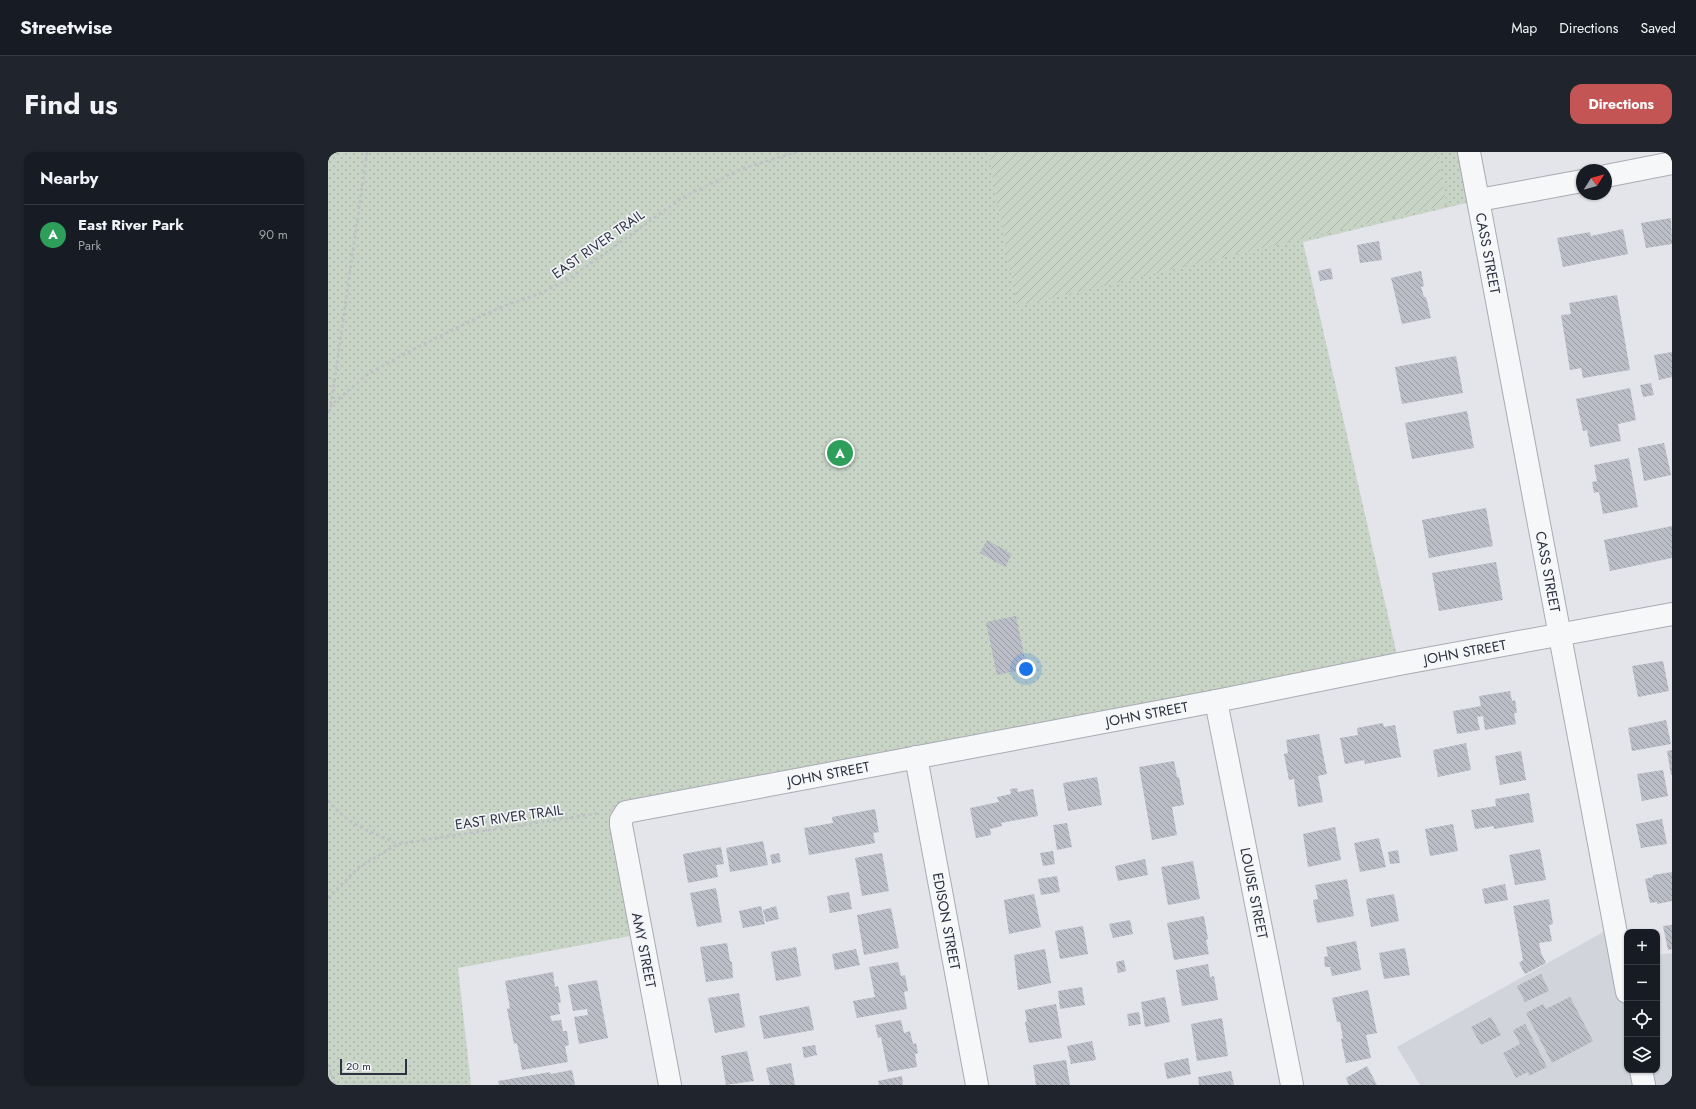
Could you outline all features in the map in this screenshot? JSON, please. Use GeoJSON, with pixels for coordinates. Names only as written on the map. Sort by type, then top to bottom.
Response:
{"type":"FeatureCollection","features":[{"type":"Feature","properties":{"kind":"street","name":"CASS STREET"},"geometry":{"type":"LineString","coordinates":[[1469,152],[1624,976]]}},
{"type":"Feature","properties":{"kind":"street"},"geometry":{"type":"LineString","coordinates":[[1612,175],[1672,163]]}},
{"type":"Feature","properties":{"kind":"street"},"geometry":{"type":"LineString","coordinates":[[1479,200],[1576,182]]}},
{"type":"Feature","properties":{"kind":"street","name":"JOHN STREET"},"geometry":{"type":"LineString","coordinates":[[623,815],[630,810],[1216,701],[1399,664],[1560,636],[1672,614]]}},
{"type":"Feature","properties":{"kind":"street","name":"LOUISE STREET"},"geometry":{"type":"LineString","coordinates":[[1216,701],[1292,1085]]}},
{"type":"Feature","properties":{"kind":"street","name":"EDISON STREET"},"geometry":{"type":"LineString","coordinates":[[916,757],[977,1085]]}},
{"type":"Feature","properties":{"kind":"street","name":"AMY STREET"},"geometry":{"type":"LineString","coordinates":[[623,815],[621,825],[670,1085]]}},
{"type":"Feature","properties":{"kind":"street"},"geometry":{"type":"LineString","coordinates":[[1642,1073],[1644,1085]]}},
{"type":"Feature","properties":{"kind":"path"},"geometry":{"type":"LineString","coordinates":[[328,414],[331,405],[367,152]]}},
{"type":"Feature","properties":{"kind":"path","name":"EAST RIVER TRAIL"},"geometry":{"type":"LineString","coordinates":[[331,405],[368,374],[412,350],[479,317],[504,306],[541,293],[569,279],[682,198],[741,169],[797,152]]}},
{"type":"Feature","properties":{"kind":"path"},"geometry":{"type":"LineString","coordinates":[[328,800],[336,812],[356,825],[398,844]]}},
{"type":"Feature","properties":{"kind":"path","name":"EAST RIVER TRAIL"},"geometry":{"type":"LineString","coordinates":[[328,898],[359,867],[398,844],[602,813],[623,815]]}},
{"type":"Feature","properties":{"kind":"path"},"geometry":{"type":"LineString","coordinates":[[328,1064],[335,1085]]}},
{"type":"Feature","properties":{"kind":"shaded area"},"geometry":{"type":"Polygon","coordinates":[[[1614,926],[1624,952],[1624,1073],[1660,1073],[1660,955],[1672,953],[1672,1085],[1420,1085],[1397,1047],[1614,926]]]}},
{"type":"Feature","properties":{"kind":"green space"},"geometry":{"type":"Polygon","coordinates":[[[328,152],[1469,152],[1479,200],[1303,242],[1399,664],[630,810],[641,934],[458,968],[471,1085],[328,1085],[328,152]]]}},
{"type":"Feature","properties":{"kind":"green space"},"geometry":{"type":"Polygon","coordinates":[[[988,152],[1437,152],[1447,205],[1017,306],[988,152]]]}},
{"type":"Feature","properties":{"kind":"building"},"geometry":{"type":"Polygon","coordinates":[[[1671,218],[1672,244],[1646,248],[1641,223],[1671,218]]]}},
{"type":"Feature","properties":{"kind":"building"},"geometry":{"type":"Polygon","coordinates":[[[1623,229],[1628,254],[1563,267],[1557,238],[1590,232],[1591,236],[1623,229]]]}},
{"type":"Feature","properties":{"kind":"building"},"geometry":{"type":"Polygon","coordinates":[[[1379,241],[1382,260],[1360,263],[1357,245],[1379,241]]]}},
{"type":"Feature","properties":{"kind":"building"},"geometry":{"type":"Polygon","coordinates":[[[1331,268],[1333,279],[1320,281],[1318,271],[1331,268]]]}},
{"type":"Feature","properties":{"kind":"building"},"geometry":{"type":"Polygon","coordinates":[[[1421,271],[1424,286],[1421,287],[1424,297],[1426,297],[1431,318],[1402,324],[1391,278],[1421,271]]]}},
{"type":"Feature","properties":{"kind":"building"},"geometry":{"type":"Polygon","coordinates":[[[1617,295],[1630,370],[1583,378],[1581,368],[1570,370],[1561,315],[1571,314],[1569,303],[1617,295]]]}},
{"type":"Feature","properties":{"kind":"building"},"geometry":{"type":"Polygon","coordinates":[[[1672,352],[1672,377],[1659,380],[1654,355],[1672,352]]]}},
{"type":"Feature","properties":{"kind":"building"},"geometry":{"type":"Polygon","coordinates":[[[1456,356],[1463,393],[1402,404],[1395,367],[1456,356]]]}},
{"type":"Feature","properties":{"kind":"building"},"geometry":{"type":"Polygon","coordinates":[[[1651,383],[1654,395],[1643,397],[1640,385],[1651,383]]]}},
{"type":"Feature","properties":{"kind":"building"},"geometry":{"type":"Polygon","coordinates":[[[1630,388],[1636,420],[1618,424],[1621,441],[1590,447],[1587,430],[1583,431],[1576,399],[1630,388]]]}},
{"type":"Feature","properties":{"kind":"building"},"geometry":{"type":"Polygon","coordinates":[[[1467,411],[1474,448],[1412,459],[1405,423],[1467,411]]]}},
{"type":"Feature","properties":{"kind":"building"},"geometry":{"type":"Polygon","coordinates":[[[1664,443],[1671,475],[1644,481],[1638,448],[1664,443]]]}},
{"type":"Feature","properties":{"kind":"building"},"geometry":{"type":"Polygon","coordinates":[[[1629,458],[1638,507],[1603,514],[1599,492],[1594,493],[1592,482],[1597,481],[1594,465],[1629,458]]]}},
{"type":"Feature","properties":{"kind":"building"},"geometry":{"type":"Polygon","coordinates":[[[1486,508],[1493,546],[1429,558],[1422,520],[1486,508]]]}},
{"type":"Feature","properties":{"kind":"building"},"geometry":{"type":"Polygon","coordinates":[[[1672,526],[1672,558],[1610,571],[1604,540],[1672,526]]]}},
{"type":"Feature","properties":{"kind":"building"},"geometry":{"type":"Polygon","coordinates":[[[987,540],[1012,554],[1005,567],[980,553],[987,540]]]}},
{"type":"Feature","properties":{"kind":"building"},"geometry":{"type":"Polygon","coordinates":[[[1496,562],[1503,600],[1439,611],[1432,573],[1496,562]]]}},
{"type":"Feature","properties":{"kind":"building"},"geometry":{"type":"Polygon","coordinates":[[[1016,616],[1027,669],[997,675],[986,622],[1016,616]]]}},
{"type":"Feature","properties":{"kind":"building"},"geometry":{"type":"Polygon","coordinates":[[[1663,661],[1669,691],[1638,697],[1632,666],[1663,661]]]}},
{"type":"Feature","properties":{"kind":"building"},"geometry":{"type":"Polygon","coordinates":[[[1510,691],[1512,701],[1515,700],[1517,713],[1514,713],[1516,724],[1485,730],[1483,716],[1477,717],[1480,730],[1457,734],[1453,711],[1481,706],[1479,696],[1510,691]]]}},
{"type":"Feature","properties":{"kind":"building"},"geometry":{"type":"Polygon","coordinates":[[[1666,720],[1671,744],[1632,751],[1628,728],[1666,720]]]}},
{"type":"Feature","properties":{"kind":"building"},"geometry":{"type":"Polygon","coordinates":[[[1383,723],[1384,727],[1395,725],[1401,757],[1365,764],[1364,760],[1345,764],[1340,738],[1358,735],[1357,728],[1383,723]]]}},
{"type":"Feature","properties":{"kind":"building"},"geometry":{"type":"Polygon","coordinates":[[[1319,734],[1327,774],[1318,776],[1323,802],[1298,807],[1294,779],[1289,780],[1284,754],[1288,753],[1286,740],[1319,734]]]}},
{"type":"Feature","properties":{"kind":"building"},"geometry":{"type":"Polygon","coordinates":[[[1466,743],[1471,770],[1438,777],[1433,750],[1466,743]]]}},
{"type":"Feature","properties":{"kind":"building"},"geometry":{"type":"Polygon","coordinates":[[[1672,750],[1672,775],[1671,775],[1667,751],[1672,750]]]}},
{"type":"Feature","properties":{"kind":"building"},"geometry":{"type":"Polygon","coordinates":[[[1521,751],[1526,780],[1500,785],[1495,756],[1521,751]]]}},
{"type":"Feature","properties":{"kind":"building"},"geometry":{"type":"Polygon","coordinates":[[[1174,761],[1177,777],[1179,777],[1184,805],[1172,807],[1177,835],[1152,840],[1139,767],[1174,761]]]}},
{"type":"Feature","properties":{"kind":"building"},"geometry":{"type":"Polygon","coordinates":[[[1663,770],[1668,796],[1642,801],[1637,774],[1663,770]]]}},
{"type":"Feature","properties":{"kind":"building"},"geometry":{"type":"Polygon","coordinates":[[[1097,777],[1102,805],[1068,811],[1063,783],[1097,777]]]}},
{"type":"Feature","properties":{"kind":"building"},"geometry":{"type":"Polygon","coordinates":[[[1017,788],[1018,792],[1033,789],[1038,816],[1001,823],[1002,826],[990,829],[991,835],[976,838],[970,808],[999,802],[997,797],[1011,794],[1010,789],[1017,788]]]}},
{"type":"Feature","properties":{"kind":"building"},"geometry":{"type":"Polygon","coordinates":[[[1529,793],[1534,822],[1494,829],[1494,826],[1475,829],[1471,810],[1496,806],[1495,799],[1529,793]]]}},
{"type":"Feature","properties":{"kind":"building"},"geometry":{"type":"Polygon","coordinates":[[[875,809],[879,832],[873,833],[875,843],[809,855],[804,828],[833,823],[832,817],[875,809]]]}},
{"type":"Feature","properties":{"kind":"building"},"geometry":{"type":"Polygon","coordinates":[[[1662,819],[1667,844],[1641,848],[1636,824],[1662,819]]]}},
{"type":"Feature","properties":{"kind":"building"},"geometry":{"type":"Polygon","coordinates":[[[1067,823],[1072,847],[1057,850],[1053,825],[1067,823]]]}},
{"type":"Feature","properties":{"kind":"building"},"geometry":{"type":"Polygon","coordinates":[[[1453,824],[1458,851],[1430,856],[1425,829],[1453,824]]]}},
{"type":"Feature","properties":{"kind":"building"},"geometry":{"type":"Polygon","coordinates":[[[1335,827],[1341,860],[1308,867],[1303,834],[1335,827]]]}},
{"type":"Feature","properties":{"kind":"building"},"geometry":{"type":"Polygon","coordinates":[[[1379,838],[1386,867],[1360,872],[1354,843],[1379,838]]]}},
{"type":"Feature","properties":{"kind":"building"},"geometry":{"type":"Polygon","coordinates":[[[763,841],[768,865],[730,872],[726,848],[763,841]]]}},
{"type":"Feature","properties":{"kind":"building"},"geometry":{"type":"Polygon","coordinates":[[[721,847],[724,864],[716,865],[718,877],[688,883],[683,854],[721,847]]]}},
{"type":"Feature","properties":{"kind":"building"},"geometry":{"type":"Polygon","coordinates":[[[1540,849],[1546,880],[1515,885],[1509,855],[1540,849]]]}},
{"type":"Feature","properties":{"kind":"building"},"geometry":{"type":"Polygon","coordinates":[[[1398,850],[1400,863],[1390,864],[1388,852],[1398,850]]]}},
{"type":"Feature","properties":{"kind":"building"},"geometry":{"type":"Polygon","coordinates":[[[1053,851],[1055,864],[1043,866],[1040,853],[1053,851]]]}},
{"type":"Feature","properties":{"kind":"building"},"geometry":{"type":"Polygon","coordinates":[[[779,853],[781,862],[772,864],[770,855],[779,853]]]}},
{"type":"Feature","properties":{"kind":"building"},"geometry":{"type":"Polygon","coordinates":[[[882,853],[889,891],[862,896],[855,858],[882,853]]]}},
{"type":"Feature","properties":{"kind":"building"},"geometry":{"type":"Polygon","coordinates":[[[1145,859],[1148,875],[1118,881],[1115,866],[1145,859]]]}},
{"type":"Feature","properties":{"kind":"building"},"geometry":{"type":"Polygon","coordinates":[[[1193,861],[1200,899],[1168,905],[1161,867],[1193,861]]]}},
{"type":"Feature","properties":{"kind":"building"},"geometry":{"type":"Polygon","coordinates":[[[1672,872],[1672,901],[1657,904],[1657,902],[1650,903],[1645,879],[1653,877],[1653,875],[1672,872]]]}},
{"type":"Feature","properties":{"kind":"building"},"geometry":{"type":"Polygon","coordinates":[[[1057,876],[1060,892],[1041,895],[1038,879],[1057,876]]]}},
{"type":"Feature","properties":{"kind":"building"},"geometry":{"type":"Polygon","coordinates":[[[1347,879],[1354,916],[1317,923],[1313,900],[1318,899],[1315,885],[1347,879]]]}},
{"type":"Feature","properties":{"kind":"building"},"geometry":{"type":"Polygon","coordinates":[[[1505,884],[1508,900],[1485,904],[1482,889],[1505,884]]]}},
{"type":"Feature","properties":{"kind":"building"},"geometry":{"type":"Polygon","coordinates":[[[716,888],[722,922],[697,927],[690,893],[716,888]]]}},
{"type":"Feature","properties":{"kind":"building"},"geometry":{"type":"Polygon","coordinates":[[[849,892],[852,909],[830,913],[827,896],[849,892]]]}},
{"type":"Feature","properties":{"kind":"building"},"geometry":{"type":"Polygon","coordinates":[[[1034,894],[1041,927],[1009,934],[1004,900],[1034,894]]]}},
{"type":"Feature","properties":{"kind":"building"},"geometry":{"type":"Polygon","coordinates":[[[1394,894],[1399,921],[1371,927],[1366,899],[1394,894]]]}},
{"type":"Feature","properties":{"kind":"building"},"geometry":{"type":"Polygon","coordinates":[[[1549,899],[1553,924],[1549,925],[1552,941],[1539,943],[1541,953],[1546,963],[1525,974],[1519,963],[1523,960],[1513,906],[1549,899]]]}},
{"type":"Feature","properties":{"kind":"building"},"geometry":{"type":"Polygon","coordinates":[[[761,906],[765,924],[743,928],[739,911],[761,906]]]}},
{"type":"Feature","properties":{"kind":"building"},"geometry":{"type":"Polygon","coordinates":[[[776,906],[779,919],[766,922],[763,910],[776,906]]]}},
{"type":"Feature","properties":{"kind":"building"},"geometry":{"type":"Polygon","coordinates":[[[891,908],[899,948],[864,955],[857,915],[891,908]]]}},
{"type":"Feature","properties":{"kind":"building"},"geometry":{"type":"Polygon","coordinates":[[[1204,916],[1209,954],[1174,960],[1167,923],[1204,916]]]}},
{"type":"Feature","properties":{"kind":"building"},"geometry":{"type":"Polygon","coordinates":[[[1130,920],[1133,934],[1113,938],[1109,924],[1130,920]]]}},
{"type":"Feature","properties":{"kind":"building"},"geometry":{"type":"Polygon","coordinates":[[[1672,925],[1672,949],[1668,950],[1663,926],[1672,925]]]}},
{"type":"Feature","properties":{"kind":"building"},"geometry":{"type":"Polygon","coordinates":[[[1083,926],[1088,954],[1060,959],[1055,931],[1083,926]]]}},
{"type":"Feature","properties":{"kind":"building"},"geometry":{"type":"Polygon","coordinates":[[[1356,941],[1361,970],[1332,976],[1330,967],[1325,967],[1324,957],[1328,956],[1326,947],[1356,941]]]}},
{"type":"Feature","properties":{"kind":"building"},"geometry":{"type":"Polygon","coordinates":[[[727,943],[730,961],[732,962],[733,978],[706,982],[700,947],[727,943]]]}},
{"type":"Feature","properties":{"kind":"building"},"geometry":{"type":"Polygon","coordinates":[[[796,947],[801,976],[776,981],[771,952],[796,947]]]}},
{"type":"Feature","properties":{"kind":"building"},"geometry":{"type":"Polygon","coordinates":[[[1405,948],[1410,975],[1384,979],[1379,953],[1405,948]]]}},
{"type":"Feature","properties":{"kind":"building"},"geometry":{"type":"Polygon","coordinates":[[[856,949],[860,965],[835,970],[832,954],[856,949]]]}},
{"type":"Feature","properties":{"kind":"building"},"geometry":{"type":"Polygon","coordinates":[[[1045,949],[1051,983],[1018,990],[1014,955],[1045,949]]]}},
{"type":"Feature","properties":{"kind":"building"},"geometry":{"type":"Polygon","coordinates":[[[1124,960],[1126,971],[1118,973],[1116,962],[1124,960]]]}},
{"type":"Feature","properties":{"kind":"building"},"geometry":{"type":"Polygon","coordinates":[[[898,962],[901,976],[905,975],[908,991],[904,992],[907,1009],[857,1018],[853,1001],[875,997],[869,967],[898,962]]]}},
{"type":"Feature","properties":{"kind":"building"},"geometry":{"type":"Polygon","coordinates":[[[1208,964],[1210,977],[1214,976],[1218,1000],[1182,1006],[1176,970],[1208,964]]]}},
{"type":"Feature","properties":{"kind":"building"},"geometry":{"type":"Polygon","coordinates":[[[553,972],[555,987],[558,986],[561,1002],[558,1003],[560,1014],[550,1016],[552,1021],[561,1020],[563,1031],[567,1031],[569,1045],[565,1046],[568,1062],[522,1070],[517,1043],[514,1044],[507,1009],[510,1008],[505,981],[553,972]]]}},
{"type":"Feature","properties":{"kind":"building"},"geometry":{"type":"Polygon","coordinates":[[[1541,974],[1549,991],[1525,1002],[1517,986],[1541,974]]]}},
{"type":"Feature","properties":{"kind":"building"},"geometry":{"type":"Polygon","coordinates":[[[597,980],[608,1038],[579,1044],[574,1017],[588,1015],[587,1009],[573,1011],[568,985],[597,980]]]}},
{"type":"Feature","properties":{"kind":"building"},"geometry":{"type":"Polygon","coordinates":[[[1082,987],[1085,1005],[1060,1009],[1058,991],[1082,987]]]}},
{"type":"Feature","properties":{"kind":"building"},"geometry":{"type":"Polygon","coordinates":[[[1368,990],[1377,1033],[1366,1035],[1371,1058],[1346,1063],[1341,1039],[1343,1038],[1340,1022],[1337,1022],[1332,998],[1368,990]]]}},
{"type":"Feature","properties":{"kind":"building"},"geometry":{"type":"Polygon","coordinates":[[[739,993],[745,1027],[715,1033],[708,998],[739,993]]]}},
{"type":"Feature","properties":{"kind":"building"},"geometry":{"type":"Polygon","coordinates":[[[1165,997],[1170,1022],[1145,1027],[1141,1002],[1165,997]]]}},
{"type":"Feature","properties":{"kind":"building"},"geometry":{"type":"Polygon","coordinates":[[[1570,997],[1593,1041],[1552,1063],[1526,1013],[1543,1004],[1546,1009],[1570,997]]]}},
{"type":"Feature","properties":{"kind":"building"},"geometry":{"type":"Polygon","coordinates":[[[1056,1004],[1062,1038],[1029,1043],[1025,1022],[1027,1021],[1025,1010],[1056,1004]]]}},
{"type":"Feature","properties":{"kind":"building"},"geometry":{"type":"Polygon","coordinates":[[[809,1006],[814,1030],[764,1039],[759,1016],[809,1006]]]}},
{"type":"Feature","properties":{"kind":"building"},"geometry":{"type":"Polygon","coordinates":[[[1139,1012],[1141,1024],[1129,1026],[1127,1014],[1139,1012]]]}},
{"type":"Feature","properties":{"kind":"building"},"geometry":{"type":"Polygon","coordinates":[[[1491,1017],[1501,1035],[1481,1045],[1471,1027],[1491,1017]]]}},
{"type":"Feature","properties":{"kind":"building"},"geometry":{"type":"Polygon","coordinates":[[[1222,1018],[1228,1056],[1197,1061],[1191,1024],[1222,1018]]]}},
{"type":"Feature","properties":{"kind":"building"},"geometry":{"type":"Polygon","coordinates":[[[901,1020],[904,1033],[910,1031],[913,1044],[916,1043],[918,1053],[915,1054],[917,1067],[888,1072],[881,1037],[878,1038],[875,1025],[901,1020]]]}},
{"type":"Feature","properties":{"kind":"building"},"geometry":{"type":"Polygon","coordinates":[[[1525,1024],[1547,1067],[1529,1076],[1528,1072],[1516,1078],[1503,1053],[1520,1044],[1513,1030],[1525,1024]]]}},
{"type":"Feature","properties":{"kind":"building"},"geometry":{"type":"Polygon","coordinates":[[[1092,1041],[1096,1060],[1071,1064],[1067,1046],[1092,1041]]]}},
{"type":"Feature","properties":{"kind":"building"},"geometry":{"type":"Polygon","coordinates":[[[815,1045],[817,1055],[804,1058],[802,1047],[815,1045]]]}},
{"type":"Feature","properties":{"kind":"building"},"geometry":{"type":"Polygon","coordinates":[[[747,1051],[754,1081],[726,1085],[721,1056],[747,1051]]]}},
{"type":"Feature","properties":{"kind":"building"},"geometry":{"type":"Polygon","coordinates":[[[1188,1058],[1191,1074],[1167,1079],[1164,1063],[1188,1058]]]}},
{"type":"Feature","properties":{"kind":"building"},"geometry":{"type":"Polygon","coordinates":[[[1066,1060],[1070,1085],[1036,1085],[1033,1065],[1066,1060]]]}},
{"type":"Feature","properties":{"kind":"building"},"geometry":{"type":"Polygon","coordinates":[[[791,1063],[795,1085],[770,1085],[766,1068],[791,1063]]]}},
{"type":"Feature","properties":{"kind":"building"},"geometry":{"type":"Polygon","coordinates":[[[1367,1066],[1377,1085],[1349,1085],[1346,1078],[1367,1066]]]}},
{"type":"Feature","properties":{"kind":"building"},"geometry":{"type":"Polygon","coordinates":[[[572,1070],[575,1085],[499,1085],[498,1081],[550,1072],[551,1074],[572,1070]]]}},
{"type":"Feature","properties":{"kind":"building"},"geometry":{"type":"Polygon","coordinates":[[[1231,1071],[1234,1085],[1199,1085],[1198,1077],[1231,1071]]]}},
{"type":"Feature","properties":{"kind":"building"},"geometry":{"type":"Polygon","coordinates":[[[902,1076],[903,1085],[879,1085],[878,1081],[902,1076]]]}},
{"type":"Feature","properties":{"kind":"place","name":"East River Park"},"geometry":{"type":"Point","coordinates":[840,453]}}]}
